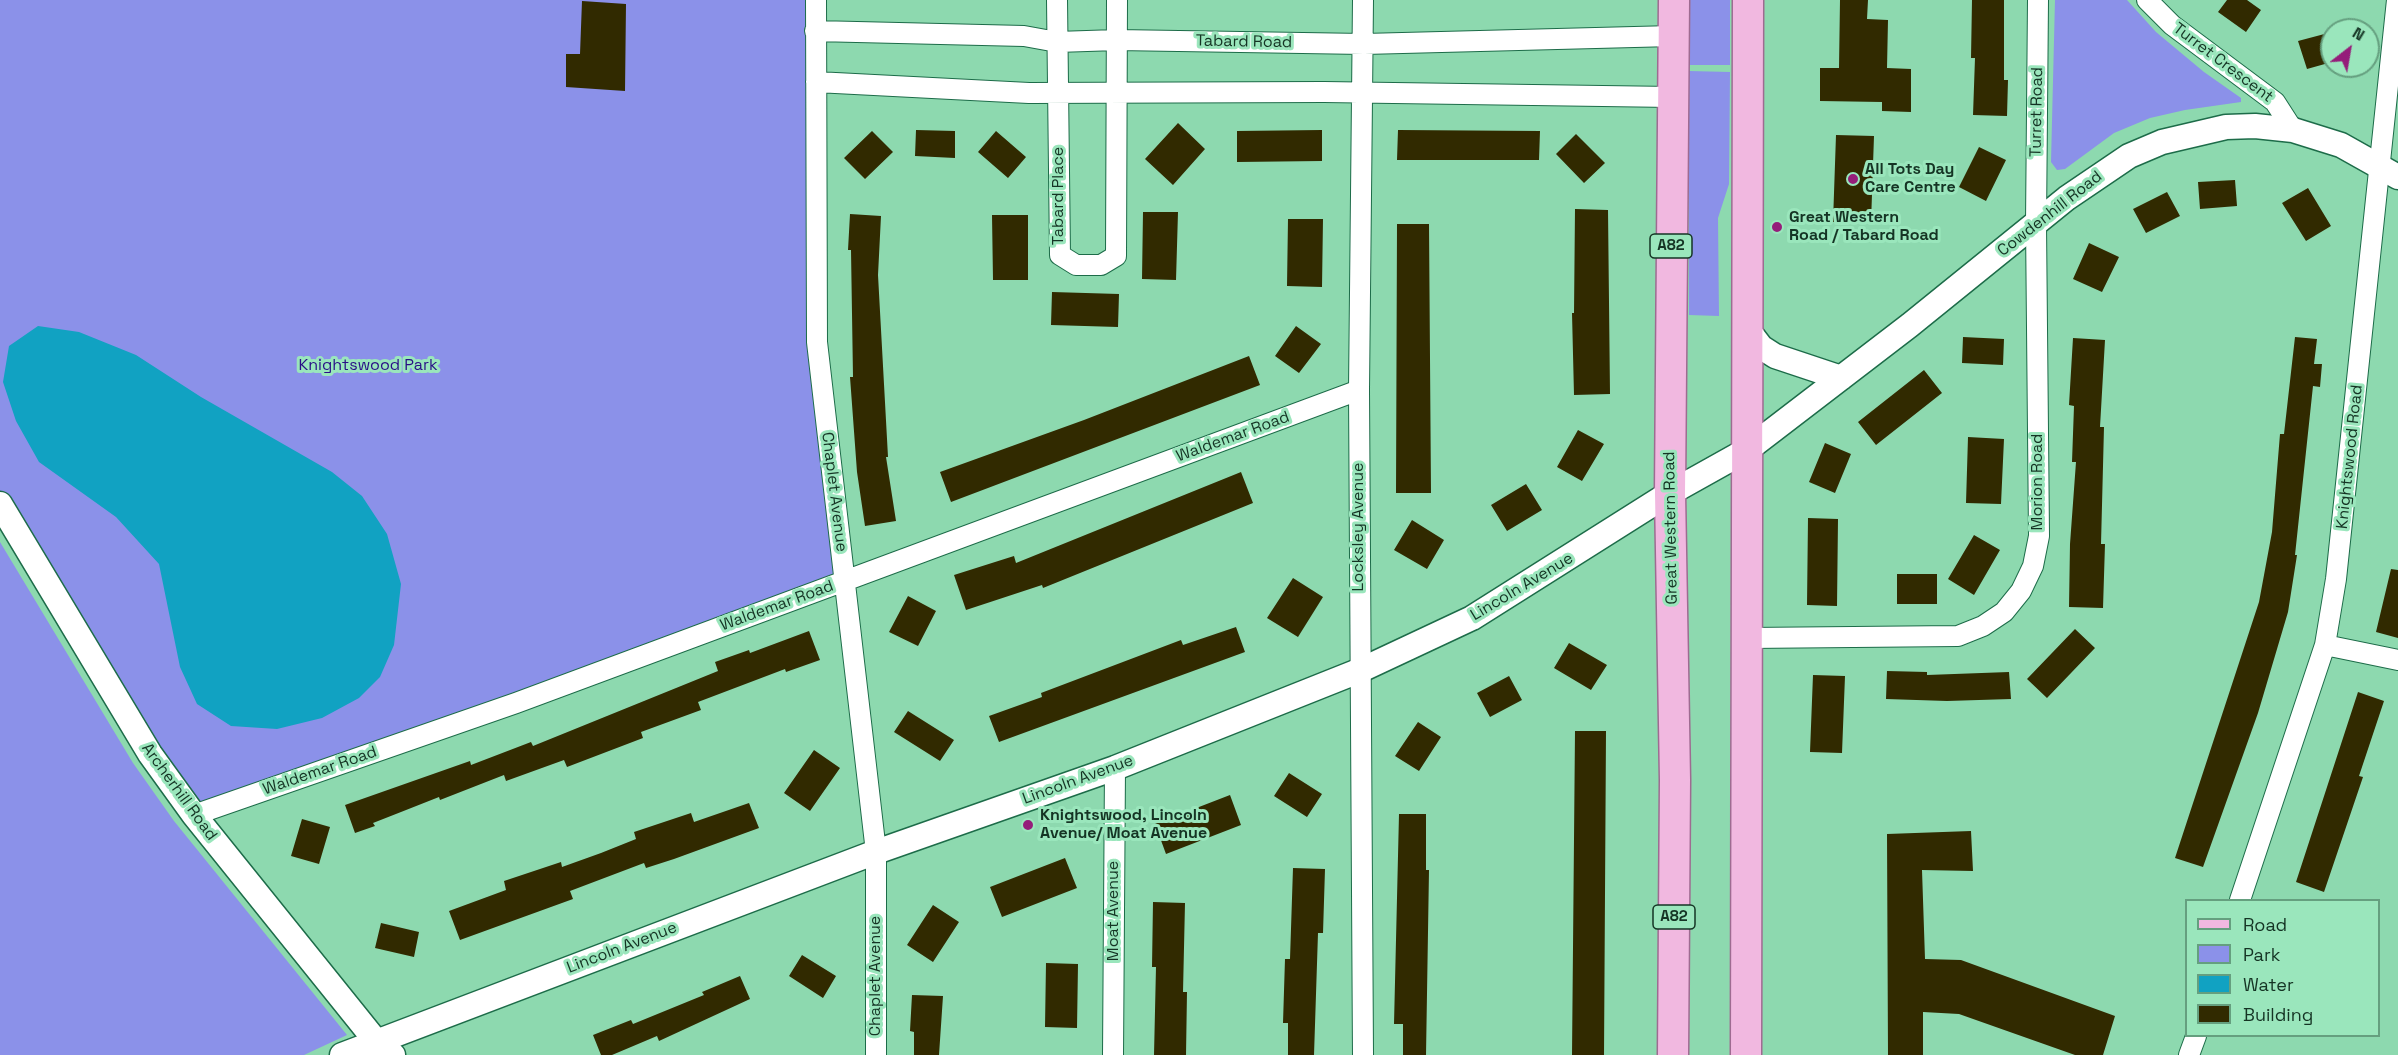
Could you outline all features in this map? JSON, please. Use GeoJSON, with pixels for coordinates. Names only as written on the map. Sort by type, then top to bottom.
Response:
{"type":"FeatureCollection","features":[{"type":"Feature","properties":{"kind":"main road","name":"Great Western Road"},"geometry":{"type":"LineString","coordinates":[[1673,1055],[1675,780],[1670,493],[1674,0]]}},
{"type":"Feature","properties":{"kind":"main road"},"geometry":{"type":"LineString","coordinates":[[1746,1055],[1748,0]]}},
{"type":"Feature","properties":{"kind":"street","name":"Chaplet Avenue"},"geometry":{"type":"LineString","coordinates":[[816,0],[817,342],[876,852],[876,1055]]}},
{"type":"Feature","properties":{"kind":"street","name":"Tabard Place"},"geometry":{"type":"LineString","coordinates":[[1057,0],[1060,255],[1076,265],[1101,265],[1116,256],[1117,0]]}},
{"type":"Feature","properties":{"kind":"street","name":"Locksley Avenue"},"geometry":{"type":"LineString","coordinates":[[1363,1055],[1359,390],[1364,0]]}},
{"type":"Feature","properties":{"kind":"street","name":"Turret Road"},"geometry":{"type":"LineString","coordinates":[[2036,224],[2038,0]]}},
{"type":"Feature","properties":{"kind":"street","name":"Turret Crescent"},"geometry":{"type":"LineString","coordinates":[[2147,0],[2181,32],[2275,102],[2292,130]]}},
{"type":"Feature","properties":{"kind":"street","name":"Knightswood Road"},"geometry":{"type":"LineString","coordinates":[[2240,899],[2325,645],[2345,509],[2388,172],[2397,0]]}},
{"type":"Feature","properties":{"kind":"street","name":"Tabard Road"},"geometry":{"type":"LineString","coordinates":[[815,31],[1024,36],[1057,42],[1117,40],[1364,44],[1673,36]]}},
{"type":"Feature","properties":{"kind":"street"},"geometry":{"type":"LineString","coordinates":[[816,82],[1058,93],[1362,93],[1672,97]]}},
{"type":"Feature","properties":{"kind":"street","name":"Cowdenhill Road"},"geometry":{"type":"LineString","coordinates":[[1748,450],[2102,172],[2162,142],[2226,127],[2255,126],[2292,130],[2341,146],[2388,172]]}},
{"type":"Feature","properties":{"kind":"street","name":"Morion Road"},"geometry":{"type":"LineString","coordinates":[[1748,638],[1958,636],[1983,626],[2004,612],[2021,591],[2032,566],[2039,536],[2036,224]]}},
{"type":"Feature","properties":{"kind":"street"},"geometry":{"type":"LineString","coordinates":[[1748,330],[1761,347],[1775,356],[1841,378]]}},
{"type":"Feature","properties":{"kind":"street","name":"Waldemar Road"},"geometry":{"type":"LineString","coordinates":[[194,815],[516,703],[1359,390]]}},
{"type":"Feature","properties":{"kind":"street","name":"Lincoln Avenue"},"geometry":{"type":"LineString","coordinates":[[342,1055],[384,1048],[876,852],[1115,768],[1361,670],[1472,618],[1670,493],[1748,450]]}},
{"type":"Feature","properties":{"kind":"street","name":"Archerhill Road"},"geometry":{"type":"LineString","coordinates":[[0,504],[150,754],[194,815],[384,1048]]}},
{"type":"Feature","properties":{"kind":"street"},"geometry":{"type":"LineString","coordinates":[[2325,645],[2398,660]]}},
{"type":"Feature","properties":{"kind":"street","name":"Moat Avenue"},"geometry":{"type":"LineString","coordinates":[[1113,1055],[1115,768]]}},
{"type":"Feature","properties":{"kind":"street"},"geometry":{"type":"LineString","coordinates":[[2189,1055],[2195,1037]]}},
{"type":"Feature","properties":{"kind":"green space","name":"Knightswood Park"},"geometry":{"type":"Polygon","coordinates":[[[0,0],[816,0],[817,342],[845,580],[194,815],[0,504],[0,0]]]}},
{"type":"Feature","properties":{"kind":"green space"},"geometry":{"type":"Polygon","coordinates":[[[1689,0],[1730,0],[1730,65],[1689,65],[1689,0]]]}},
{"type":"Feature","properties":{"kind":"green space"},"geometry":{"type":"Polygon","coordinates":[[[2055,0],[2127,0],[2156,32],[2204,72],[2241,98],[2241,102],[2185,110],[2150,118],[2114,133],[2065,169],[2057,170],[2051,162],[2055,0]]]}},
{"type":"Feature","properties":{"kind":"green space"},"geometry":{"type":"Polygon","coordinates":[[[1689,71],[1730,72],[1729,184],[1718,218],[1719,316],[1689,315],[1689,71]]]}},
{"type":"Feature","properties":{"kind":"green space"},"geometry":{"type":"Polygon","coordinates":[[[0,542],[133,763],[174,821],[347,1035],[304,1055],[0,1055],[0,542]]]}},
{"type":"Feature","properties":{"kind":"water"},"geometry":{"type":"Polygon","coordinates":[[[38,326],[79,332],[136,355],[201,397],[332,472],[362,496],[387,534],[401,584],[394,645],[380,677],[359,698],[322,718],[277,729],[231,726],[197,704],[180,667],[159,564],[116,517],[39,462],[16,421],[3,382],[9,346],[38,326]]]}},
{"type":"Feature","properties":{"kind":"building"},"geometry":{"type":"Polygon","coordinates":[[[1840,0],[1868,0],[1867,19],[1888,20],[1887,68],[1911,69],[1911,112],[1882,111],[1882,102],[1820,101],[1820,68],[1839,68],[1840,0]]]}},
{"type":"Feature","properties":{"kind":"building"},"geometry":{"type":"Polygon","coordinates":[[[1972,0],[2004,0],[2004,80],[2008,80],[2007,116],[1973,115],[1975,58],[1971,58],[1972,0]]]}},
{"type":"Feature","properties":{"kind":"building"},"geometry":{"type":"Polygon","coordinates":[[[2227,0],[2247,0],[2261,10],[2246,32],[2218,12],[2227,0]]]}},
{"type":"Feature","properties":{"kind":"building"},"geometry":{"type":"Polygon","coordinates":[[[582,1],[626,4],[625,91],[566,87],[566,54],[580,54],[582,1]]]}},
{"type":"Feature","properties":{"kind":"building"},"geometry":{"type":"Polygon","coordinates":[[[2320,35],[2320,65],[2307,69],[2298,41],[2320,35]]]}},
{"type":"Feature","properties":{"kind":"building"},"geometry":{"type":"Polygon","coordinates":[[[1178,123],[1205,149],[1173,185],[1145,159],[1178,123]]]}},
{"type":"Feature","properties":{"kind":"building"},"geometry":{"type":"Polygon","coordinates":[[[916,130],[955,131],[955,158],[915,156],[916,130]]]}},
{"type":"Feature","properties":{"kind":"building"},"geometry":{"type":"Polygon","coordinates":[[[1322,130],[1322,161],[1237,162],[1237,131],[1322,130]]]}},
{"type":"Feature","properties":{"kind":"building"},"geometry":{"type":"Polygon","coordinates":[[[1398,130],[1540,131],[1539,160],[1397,160],[1398,130]]]}},
{"type":"Feature","properties":{"kind":"building"},"geometry":{"type":"Polygon","coordinates":[[[872,131],[893,152],[865,179],[844,158],[872,131]]]}},
{"type":"Feature","properties":{"kind":"building"},"geometry":{"type":"Polygon","coordinates":[[[996,131],[1026,157],[1008,178],[978,152],[996,131]]]}},
{"type":"Feature","properties":{"kind":"building"},"geometry":{"type":"Polygon","coordinates":[[[1576,134],[1605,163],[1584,183],[1556,154],[1576,134]]]}},
{"type":"Feature","properties":{"kind":"building","name":"All Tots Day Care Centre"},"geometry":{"type":"Polygon","coordinates":[[[1836,135],[1874,136],[1871,223],[1833,222],[1836,135]]]}},
{"type":"Feature","properties":{"kind":"building"},"geometry":{"type":"Polygon","coordinates":[[[1979,147],[2006,160],[1986,201],[1959,187],[1979,147]]]}},
{"type":"Feature","properties":{"kind":"building"},"geometry":{"type":"Polygon","coordinates":[[[2235,180],[2237,206],[2200,209],[2198,182],[2235,180]]]}},
{"type":"Feature","properties":{"kind":"building"},"geometry":{"type":"Polygon","coordinates":[[[2308,188],[2331,226],[2306,241],[2282,203],[2308,188]]]}},
{"type":"Feature","properties":{"kind":"building"},"geometry":{"type":"Polygon","coordinates":[[[2167,192],[2180,216],[2146,233],[2133,209],[2167,192]]]}},
{"type":"Feature","properties":{"kind":"building"},"geometry":{"type":"Polygon","coordinates":[[[1575,209],[1608,210],[1610,394],[1574,395],[1572,313],[1574,313],[1575,209]]]}},
{"type":"Feature","properties":{"kind":"building"},"geometry":{"type":"Polygon","coordinates":[[[1143,212],[1178,212],[1176,280],[1142,279],[1143,212]]]}},
{"type":"Feature","properties":{"kind":"building"},"geometry":{"type":"Polygon","coordinates":[[[850,214],[881,216],[878,275],[888,457],[886,457],[896,521],[865,526],[857,472],[850,377],[853,377],[851,250],[848,250],[850,214]]]}},
{"type":"Feature","properties":{"kind":"building"},"geometry":{"type":"Polygon","coordinates":[[[992,215],[1028,215],[1028,280],[993,280],[992,215]]]}},
{"type":"Feature","properties":{"kind":"building"},"geometry":{"type":"Polygon","coordinates":[[[1288,219],[1323,219],[1322,287],[1287,286],[1288,219]]]}},
{"type":"Feature","properties":{"kind":"building"},"geometry":{"type":"Polygon","coordinates":[[[1397,224],[1429,224],[1431,493],[1396,493],[1397,224]]]}},
{"type":"Feature","properties":{"kind":"building"},"geometry":{"type":"Polygon","coordinates":[[[2089,243],[2119,257],[2102,292],[2073,279],[2089,243]]]}},
{"type":"Feature","properties":{"kind":"building"},"geometry":{"type":"Polygon","coordinates":[[[1052,292],[1119,294],[1118,327],[1051,325],[1052,292]]]}},
{"type":"Feature","properties":{"kind":"building"},"geometry":{"type":"Polygon","coordinates":[[[1296,326],[1321,344],[1299,373],[1275,356],[1296,326]]]}},
{"type":"Feature","properties":{"kind":"building"},"geometry":{"type":"Polygon","coordinates":[[[1963,337],[2004,339],[2003,365],[1962,363],[1963,337]]]}},
{"type":"Feature","properties":{"kind":"building"},"geometry":{"type":"Polygon","coordinates":[[[2295,337],[2317,339],[2314,364],[2322,364],[2320,387],[2313,386],[2295,555],[2297,555],[2288,612],[2258,713],[2203,867],[2175,858],[2259,602],[2272,532],[2280,434],[2284,434],[2295,337]]]}},
{"type":"Feature","properties":{"kind":"building"},"geometry":{"type":"Polygon","coordinates":[[[2073,338],[2105,340],[2100,427],[2104,427],[2101,544],[2105,544],[2103,608],[2069,607],[2070,544],[2076,462],[2072,462],[2074,406],[2069,405],[2073,338]]]}},
{"type":"Feature","properties":{"kind":"building"},"geometry":{"type":"Polygon","coordinates":[[[1249,356],[1260,385],[951,502],[940,472],[1084,420],[1249,356]]]}},
{"type":"Feature","properties":{"kind":"building"},"geometry":{"type":"Polygon","coordinates":[[[1924,370],[1942,393],[1876,445],[1858,422],[1924,370]]]}},
{"type":"Feature","properties":{"kind":"building"},"geometry":{"type":"Polygon","coordinates":[[[1578,430],[1604,444],[1582,481],[1557,467],[1578,430]]]}},
{"type":"Feature","properties":{"kind":"building"},"geometry":{"type":"Polygon","coordinates":[[[1968,437],[2004,439],[2001,504],[1966,503],[1968,437]]]}},
{"type":"Feature","properties":{"kind":"building"},"geometry":{"type":"Polygon","coordinates":[[[1825,443],[1851,454],[1835,493],[1809,482],[1825,443]]]}},
{"type":"Feature","properties":{"kind":"building"},"geometry":{"type":"Polygon","coordinates":[[[1241,472],[1253,503],[1043,588],[1042,585],[966,610],[954,575],[1014,556],[1016,563],[1241,472]]]}},
{"type":"Feature","properties":{"kind":"building"},"geometry":{"type":"Polygon","coordinates":[[[1526,484],[1542,510],[1507,531],[1491,505],[1526,484]]]}},
{"type":"Feature","properties":{"kind":"building"},"geometry":{"type":"Polygon","coordinates":[[[1808,518],[1838,519],[1837,606],[1807,605],[1808,518]]]}},
{"type":"Feature","properties":{"kind":"building"},"geometry":{"type":"Polygon","coordinates":[[[1412,520],[1444,540],[1427,569],[1394,550],[1412,520]]]}},
{"type":"Feature","properties":{"kind":"building"},"geometry":{"type":"Polygon","coordinates":[[[1974,535],[2000,550],[1974,595],[1948,579],[1974,535]]]}},
{"type":"Feature","properties":{"kind":"building"},"geometry":{"type":"Polygon","coordinates":[[[2391,569],[2398,570],[2398,638],[2376,632],[2391,569]]]}},
{"type":"Feature","properties":{"kind":"building"},"geometry":{"type":"Polygon","coordinates":[[[1897,574],[1937,574],[1937,604],[1897,604],[1897,574]]]}},
{"type":"Feature","properties":{"kind":"building"},"geometry":{"type":"Polygon","coordinates":[[[1293,578],[1323,597],[1298,637],[1267,618],[1293,578]]]}},
{"type":"Feature","properties":{"kind":"building"},"geometry":{"type":"Polygon","coordinates":[[[908,596],[936,611],[918,646],[889,632],[908,596]]]}},
{"type":"Feature","properties":{"kind":"building"},"geometry":{"type":"Polygon","coordinates":[[[1236,627],[1245,652],[999,742],[989,716],[1042,697],[1041,693],[1181,640],[1183,645],[1236,627]]]}},
{"type":"Feature","properties":{"kind":"building"},"geometry":{"type":"Polygon","coordinates":[[[2075,629],[2095,648],[2047,698],[2027,679],[2075,629]]]}},
{"type":"Feature","properties":{"kind":"building"},"geometry":{"type":"Polygon","coordinates":[[[809,631],[820,660],[786,672],[785,669],[698,702],[701,710],[641,732],[643,738],[567,767],[564,760],[506,781],[504,775],[440,800],[439,797],[373,823],[375,826],[355,833],[345,805],[470,761],[471,765],[531,742],[533,746],[718,671],[715,662],[749,650],[750,653],[809,631]]]}},
{"type":"Feature","properties":{"kind":"building"},"geometry":{"type":"Polygon","coordinates":[[[1569,643],[1607,665],[1591,690],[1554,668],[1569,643]]]}},
{"type":"Feature","properties":{"kind":"building"},"geometry":{"type":"Polygon","coordinates":[[[1887,671],[1927,672],[1927,675],[2009,672],[2011,699],[1947,701],[1886,699],[1887,671]]]}},
{"type":"Feature","properties":{"kind":"building"},"geometry":{"type":"Polygon","coordinates":[[[1813,675],[1845,676],[1842,753],[1810,752],[1813,675]]]}},
{"type":"Feature","properties":{"kind":"building"},"geometry":{"type":"Polygon","coordinates":[[[1509,676],[1522,700],[1490,717],[1477,693],[1509,676]]]}},
{"type":"Feature","properties":{"kind":"building"},"geometry":{"type":"Polygon","coordinates":[[[2358,692],[2384,701],[2359,776],[2363,777],[2324,892],[2296,882],[2358,692]]]}},
{"type":"Feature","properties":{"kind":"building"},"geometry":{"type":"Polygon","coordinates":[[[908,711],[954,740],[940,761],[894,732],[908,711]]]}},
{"type":"Feature","properties":{"kind":"building"},"geometry":{"type":"Polygon","coordinates":[[[1418,722],[1441,737],[1419,771],[1395,756],[1418,722]]]}},
{"type":"Feature","properties":{"kind":"building"},"geometry":{"type":"Polygon","coordinates":[[[1575,731],[1606,731],[1604,1055],[1572,1055],[1575,731]]]}},
{"type":"Feature","properties":{"kind":"building"},"geometry":{"type":"Polygon","coordinates":[[[814,750],[840,768],[810,811],[784,793],[814,750]]]}},
{"type":"Feature","properties":{"kind":"building"},"geometry":{"type":"Polygon","coordinates":[[[1289,773],[1322,794],[1307,817],[1274,796],[1289,773]]]}},
{"type":"Feature","properties":{"kind":"building"},"geometry":{"type":"Polygon","coordinates":[[[1230,795],[1241,825],[1166,854],[1155,824],[1230,795]]]}},
{"type":"Feature","properties":{"kind":"building"},"geometry":{"type":"Polygon","coordinates":[[[749,803],[759,828],[646,868],[644,863],[570,891],[573,899],[460,940],[449,911],[506,890],[504,881],[561,862],[562,867],[601,853],[636,839],[634,832],[691,813],[694,822],[749,803]]]}},
{"type":"Feature","properties":{"kind":"building"},"geometry":{"type":"Polygon","coordinates":[[[1399,814],[1426,814],[1426,870],[1429,870],[1426,1055],[1403,1055],[1403,1024],[1394,1024],[1399,814]]]}},
{"type":"Feature","properties":{"kind":"building"},"geometry":{"type":"Polygon","coordinates":[[[302,819],[330,827],[319,864],[291,856],[302,819]]]}},
{"type":"Feature","properties":{"kind":"building"},"geometry":{"type":"Polygon","coordinates":[[[1971,831],[1973,871],[1922,870],[1925,959],[1961,960],[2115,1016],[2103,1055],[2075,1055],[1959,1014],[1923,1012],[1923,1055],[1888,1055],[1887,834],[1971,831]]]}},
{"type":"Feature","properties":{"kind":"building"},"geometry":{"type":"Polygon","coordinates":[[[1065,858],[1077,888],[1002,917],[990,887],[1065,858]]]}},
{"type":"Feature","properties":{"kind":"building"},"geometry":{"type":"Polygon","coordinates":[[[1293,868],[1325,869],[1323,933],[1318,933],[1314,1055],[1288,1055],[1288,1023],[1283,1023],[1285,959],[1290,959],[1293,868]]]}},
{"type":"Feature","properties":{"kind":"building"},"geometry":{"type":"Polygon","coordinates":[[[1153,902],[1185,903],[1183,992],[1187,992],[1186,1055],[1154,1055],[1156,967],[1152,967],[1153,902]]]}},
{"type":"Feature","properties":{"kind":"building"},"geometry":{"type":"Polygon","coordinates":[[[933,905],[959,922],[933,962],[907,945],[933,905]]]}},
{"type":"Feature","properties":{"kind":"building"},"geometry":{"type":"Polygon","coordinates":[[[381,923],[419,932],[414,957],[375,948],[381,923]]]}},
{"type":"Feature","properties":{"kind":"building"},"geometry":{"type":"Polygon","coordinates":[[[802,955],[836,976],[823,998],[789,976],[802,955]]]}},
{"type":"Feature","properties":{"kind":"building"},"geometry":{"type":"Polygon","coordinates":[[[1046,963],[1078,964],[1077,1028],[1045,1027],[1046,963]]]}},
{"type":"Feature","properties":{"kind":"building"},"geometry":{"type":"Polygon","coordinates":[[[740,976],[750,999],[659,1041],[657,1036],[612,1055],[601,1055],[593,1035],[631,1020],[633,1024],[704,995],[702,992],[740,976]]]}},
{"type":"Feature","properties":{"kind":"building"},"geometry":{"type":"Polygon","coordinates":[[[912,995],[943,996],[939,1055],[914,1055],[914,1032],[910,1031],[912,995]]]}},
{"type":"Feature","properties":{"kind":"place","name":"All Tots Day Care Centre"},"geometry":{"type":"Point","coordinates":[1853,179]}},
{"type":"Feature","properties":{"kind":"place","name":"Great Western Road / Tabard Road"},"geometry":{"type":"Point","coordinates":[1777,227]}},
{"type":"Feature","properties":{"kind":"place","name":"Knightswood, Lincoln Avenue/ Moat Avenue"},"geometry":{"type":"Point","coordinates":[1028,825]}}]}
